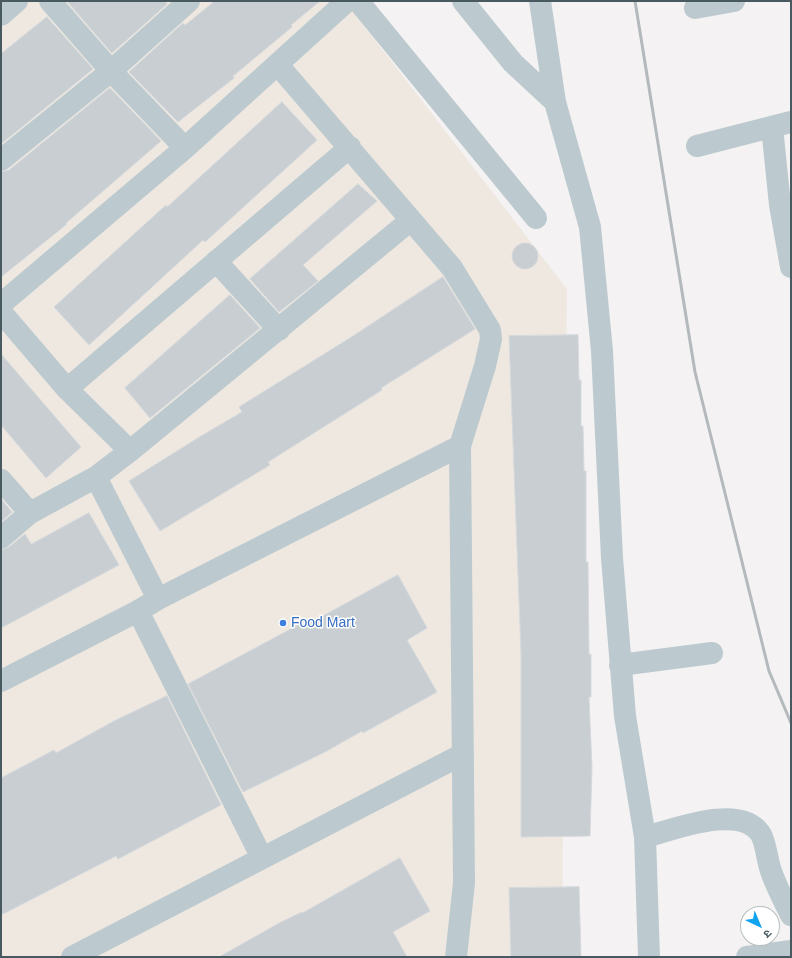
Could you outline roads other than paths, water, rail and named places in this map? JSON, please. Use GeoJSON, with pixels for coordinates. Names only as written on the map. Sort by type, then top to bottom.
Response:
{"type":"FeatureCollection","features":[{"type":"Feature","properties":{"kind":"street"},"geometry":{"type":"LineString","coordinates":[[1,14],[17,1]]}},
{"type":"Feature","properties":{"kind":"street"},"geometry":{"type":"LineString","coordinates":[[50,1],[111,71],[185,148]]}},
{"type":"Feature","properties":{"kind":"street"},"geometry":{"type":"LineString","coordinates":[[1,160],[111,71],[189,1]]}},
{"type":"Feature","properties":{"kind":"street"},"geometry":{"type":"LineString","coordinates":[[1,304],[185,148],[347,1]]}},
{"type":"Feature","properties":{"kind":"street"},"geometry":{"type":"LineString","coordinates":[[358,1],[536,218]]}},
{"type":"Feature","properties":{"kind":"street"},"geometry":{"type":"LineString","coordinates":[[464,1],[513,63],[555,102]]}},
{"type":"Feature","properties":{"kind":"street"},"geometry":{"type":"LineString","coordinates":[[540,1],[555,102],[590,227],[602,351],[612,558],[620,665],[625,716],[645,837],[648,957]]}},
{"type":"Feature","properties":{"kind":"street"},"geometry":{"type":"LineString","coordinates":[[695,8],[734,1]]}},
{"type":"Feature","properties":{"kind":"street"},"geometry":{"type":"LineString","coordinates":[[278,65],[350,147],[452,268],[490,330],[491,339],[485,366],[460,446],[464,882],[456,957]]}},
{"type":"Feature","properties":{"kind":"street"},"geometry":{"type":"LineString","coordinates":[[697,146],[782,124],[780,205],[791,267]]}},
{"type":"Feature","properties":{"kind":"street"},"geometry":{"type":"LineString","coordinates":[[67,389],[350,147]]}},
{"type":"Feature","properties":{"kind":"street"},"geometry":{"type":"LineString","coordinates":[[1,538],[30,513],[96,477],[130,452],[411,220]]}},
{"type":"Feature","properties":{"kind":"street"},"geometry":{"type":"LineString","coordinates":[[216,261],[278,330]]}},
{"type":"Feature","properties":{"kind":"street"},"geometry":{"type":"LineString","coordinates":[[1,312],[67,389],[130,452]]}},
{"type":"Feature","properties":{"kind":"street"},"geometry":{"type":"LineString","coordinates":[[1,681],[158,599],[460,446]]}},
{"type":"Feature","properties":{"kind":"street"},"geometry":{"type":"LineString","coordinates":[[96,477],[158,599]]}},
{"type":"Feature","properties":{"kind":"street"},"geometry":{"type":"LineString","coordinates":[[1,480],[30,513]]}},
{"type":"Feature","properties":{"kind":"street"},"geometry":{"type":"LineString","coordinates":[[138,610],[262,858]]}},
{"type":"Feature","properties":{"kind":"street"},"geometry":{"type":"LineString","coordinates":[[620,665],[712,653]]}},
{"type":"Feature","properties":{"kind":"street"},"geometry":{"type":"LineString","coordinates":[[72,957],[463,754]]}},
{"type":"Feature","properties":{"kind":"street"},"geometry":{"type":"LineString","coordinates":[[645,837],[718,818],[745,821],[751,824],[761,833],[770,871],[791,915]]}},
{"type":"Feature","properties":{"kind":"street"},"geometry":{"type":"LineString","coordinates":[[747,957],[791,951]]}},
{"type":"Feature","properties":{"kind":"railway"},"geometry":{"type":"LineString","coordinates":[[635,1],[695,372],[769,671],[791,723]]}},
{"type":"Feature","properties":{"kind":"place","name":"Food Mart"},"geometry":{"type":"Point","coordinates":[283,623]}}]}
